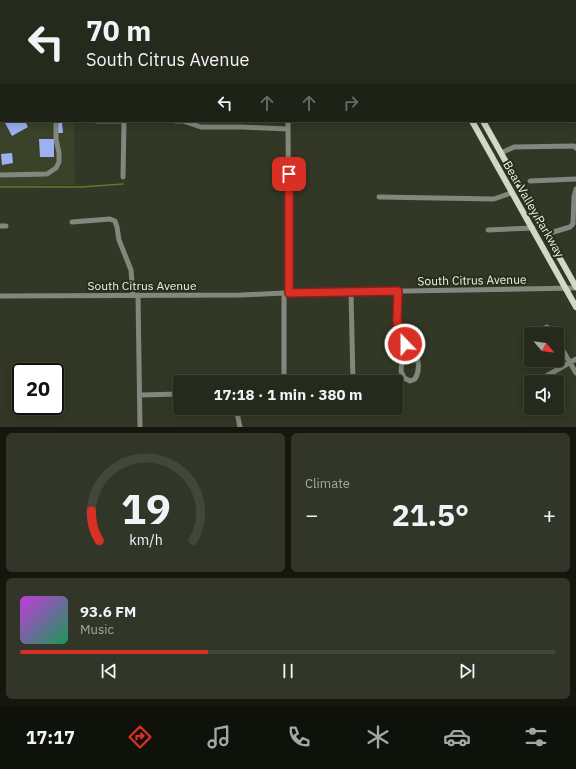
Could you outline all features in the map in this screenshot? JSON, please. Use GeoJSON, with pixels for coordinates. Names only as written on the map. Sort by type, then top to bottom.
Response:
{"type":"FeatureCollection","features":[{"type":"Feature","properties":{"kind":"main road","name":"Bear Valley Parkway"},"geometry":{"type":"LineString","coordinates":[[473,122],[576,307]]}},
{"type":"Feature","properties":{"kind":"main road","name":"Bear Valley Parkway"},"geometry":{"type":"LineString","coordinates":[[485,122],[576,287]]}},
{"type":"Feature","properties":{"kind":"street"},"geometry":{"type":"LineString","coordinates":[[0,175],[47,174],[56,168],[59,158],[56,139],[56,122]]}},
{"type":"Feature","properties":{"kind":"street"},"geometry":{"type":"LineString","coordinates":[[124,177],[125,122]]}},
{"type":"Feature","properties":{"kind":"street"},"geometry":{"type":"LineString","coordinates":[[187,122],[201,127],[288,129]]}},
{"type":"Feature","properties":{"kind":"street"},"geometry":{"type":"LineString","coordinates":[[284,375],[288,122]]}},
{"type":"Feature","properties":{"kind":"street"},"geometry":{"type":"LineString","coordinates":[[501,153],[514,147],[574,146],[576,148]]}},
{"type":"Feature","properties":{"kind":"street"},"geometry":{"type":"LineString","coordinates":[[530,181],[576,179]]}},
{"type":"Feature","properties":{"kind":"street"},"geometry":{"type":"LineString","coordinates":[[547,234],[570,227],[573,224],[574,196],[576,189]]}},
{"type":"Feature","properties":{"kind":"street"},"geometry":{"type":"LineString","coordinates":[[380,197],[494,199],[511,192]]}},
{"type":"Feature","properties":{"kind":"street"},"geometry":{"type":"LineString","coordinates":[[72,222],[110,219],[115,221],[121,244],[131,270],[136,295],[140,427]]}},
{"type":"Feature","properties":{"kind":"street"},"geometry":{"type":"LineString","coordinates":[[0,226],[6,226]]}},
{"type":"Feature","properties":{"kind":"street"},"geometry":{"type":"LineString","coordinates":[[488,230],[533,228]]}},
{"type":"Feature","properties":{"kind":"street","name":"South Citrus Avenue"},"geometry":{"type":"LineString","coordinates":[[0,296],[241,295],[576,287]]}},
{"type":"Feature","properties":{"kind":"street"},"geometry":{"type":"LineString","coordinates":[[398,291],[398,329],[405,344],[401,371],[404,378],[410,381],[415,379],[418,374],[418,365],[414,348],[405,344]]}},
{"type":"Feature","properties":{"kind":"street"},"geometry":{"type":"LineString","coordinates":[[351,292],[353,375]]}},
{"type":"Feature","properties":{"kind":"street"},"geometry":{"type":"LineString","coordinates":[[564,353],[576,373]]}},
{"type":"Feature","properties":{"kind":"street"},"geometry":{"type":"LineString","coordinates":[[548,375],[576,359]]}},
{"type":"Feature","properties":{"kind":"street"},"geometry":{"type":"LineString","coordinates":[[140,395],[173,394]]}},
{"type":"Feature","properties":{"kind":"street"},"geometry":{"type":"LineString","coordinates":[[237,415],[240,427]]}},
{"type":"Feature","properties":{"kind":"shaded area"},"geometry":{"type":"Polygon","coordinates":[[[0,122],[74,122],[75,185],[0,186],[0,122]]]}},
{"type":"Feature","properties":{"kind":"building"},"geometry":{"type":"Polygon","coordinates":[[[5,122],[26,122],[28,127],[12,136],[5,122]]]}},
{"type":"Feature","properties":{"kind":"building"},"geometry":{"type":"Polygon","coordinates":[[[58,122],[62,122],[63,133],[58,133],[58,122]]]}},
{"type":"Feature","properties":{"kind":"building"},"geometry":{"type":"Polygon","coordinates":[[[39,139],[54,139],[54,157],[40,157],[39,139]]]}},
{"type":"Feature","properties":{"kind":"building"},"geometry":{"type":"Polygon","coordinates":[[[12,153],[13,163],[2,165],[1,154],[12,153]]]}},
{"type":"Feature","properties":{"kind":"waterway"},"geometry":{"type":"LineString","coordinates":[[0,187],[81,187],[123,184]]}},
{"type":"Feature","properties":{"kind":"route"},"geometry":{"type":"LineString","coordinates":[[289,174],[289,293],[398,291],[398,329],[405,344]]}}]}
